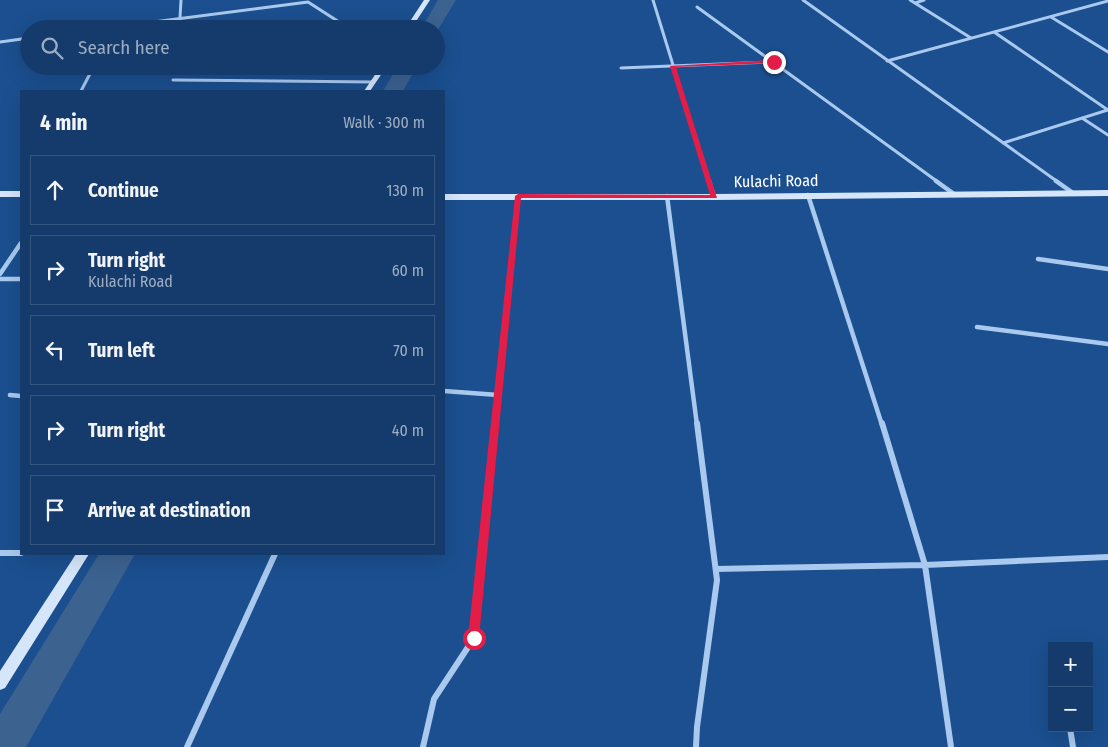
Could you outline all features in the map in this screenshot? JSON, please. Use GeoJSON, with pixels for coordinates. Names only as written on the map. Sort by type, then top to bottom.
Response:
{"type":"FeatureCollection","features":[{"type":"Feature","properties":{"kind":"street"},"geometry":{"type":"LineString","coordinates":[[180,18],[181,0]]}},
{"type":"Feature","properties":{"kind":"street"},"geometry":{"type":"LineString","coordinates":[[414,20],[427,0]]}},
{"type":"Feature","properties":{"kind":"street"},"geometry":{"type":"LineString","coordinates":[[653,0],[714,197]]}},
{"type":"Feature","properties":{"kind":"street"},"geometry":{"type":"LineString","coordinates":[[803,0],[1073,193]]}},
{"type":"Feature","properties":{"kind":"street"},"geometry":{"type":"LineString","coordinates":[[910,0],[970,38]]}},
{"type":"Feature","properties":{"kind":"street"},"geometry":{"type":"LineString","coordinates":[[916,3],[924,0]]}},
{"type":"Feature","properties":{"kind":"street"},"geometry":{"type":"LineString","coordinates":[[165,20],[308,2],[336,20]]}},
{"type":"Feature","properties":{"kind":"street"},"geometry":{"type":"LineString","coordinates":[[887,61],[1108,2]]}},
{"type":"Feature","properties":{"kind":"street"},"geometry":{"type":"LineString","coordinates":[[697,7],[954,194]]}},
{"type":"Feature","properties":{"kind":"street"},"geometry":{"type":"LineString","coordinates":[[1051,17],[1108,52]]}},
{"type":"Feature","properties":{"kind":"street"},"geometry":{"type":"LineString","coordinates":[[994,32],[1108,110]]}},
{"type":"Feature","properties":{"kind":"street"},"geometry":{"type":"LineString","coordinates":[[0,42],[20,39]]}},
{"type":"Feature","properties":{"kind":"street"},"geometry":{"type":"LineString","coordinates":[[621,68],[774,62]]}},
{"type":"Feature","properties":{"kind":"street"},"geometry":{"type":"LineString","coordinates":[[82,90],[89,75]]}},
{"type":"Feature","properties":{"kind":"street"},"geometry":{"type":"LineString","coordinates":[[368,90],[378,75]]}},
{"type":"Feature","properties":{"kind":"street"},"geometry":{"type":"LineString","coordinates":[[173,80],[373,82]]}},
{"type":"Feature","properties":{"kind":"street"},"geometry":{"type":"LineString","coordinates":[[1003,143],[1108,110]]}},
{"type":"Feature","properties":{"kind":"street"},"geometry":{"type":"LineString","coordinates":[[1082,118],[1108,135]]}},
{"type":"Feature","properties":{"kind":"street","name":"Kulachi Road"},"geometry":{"type":"LineString","coordinates":[[445,197],[714,197],[1108,193]]}},
{"type":"Feature","properties":{"kind":"street"},"geometry":{"type":"LineString","coordinates":[[0,194],[20,194]]}},
{"type":"Feature","properties":{"kind":"street"},"geometry":{"type":"LineString","coordinates":[[808,195],[902,485],[925,565],[951,747]]}},
{"type":"Feature","properties":{"kind":"street"},"geometry":{"type":"LineString","coordinates":[[423,747],[434,699],[474,638],[518,196]]}},
{"type":"Feature","properties":{"kind":"street"},"geometry":{"type":"LineString","coordinates":[[666,196],[717,580],[697,727],[696,747]]}},
{"type":"Feature","properties":{"kind":"street"},"geometry":{"type":"LineString","coordinates":[[0,274],[20,244]]}},
{"type":"Feature","properties":{"kind":"street"},"geometry":{"type":"LineString","coordinates":[[1038,259],[1108,269]]}},
{"type":"Feature","properties":{"kind":"street"},"geometry":{"type":"LineString","coordinates":[[0,279],[20,279]]}},
{"type":"Feature","properties":{"kind":"street"},"geometry":{"type":"LineString","coordinates":[[977,327],[1108,344]]}},
{"type":"Feature","properties":{"kind":"street"},"geometry":{"type":"LineString","coordinates":[[445,391],[498,394]]}},
{"type":"Feature","properties":{"kind":"street"},"geometry":{"type":"LineString","coordinates":[[10,395],[20,396]]}},
{"type":"Feature","properties":{"kind":"street"},"geometry":{"type":"LineString","coordinates":[[0,553],[20,553]]}},
{"type":"Feature","properties":{"kind":"street"},"geometry":{"type":"LineString","coordinates":[[0,683],[82,555]]}},
{"type":"Feature","properties":{"kind":"street"},"geometry":{"type":"LineString","coordinates":[[188,747],[275,555]]}},
{"type":"Feature","properties":{"kind":"street"},"geometry":{"type":"LineString","coordinates":[[716,569],[925,565],[1108,557]]}},
{"type":"Feature","properties":{"kind":"street"},"geometry":{"type":"LineString","coordinates":[[1071,732],[1073,747]]}},
{"type":"Feature","properties":{"kind":"waterway"},"geometry":{"type":"LineString","coordinates":[[435,20],[447,0]]}},
{"type":"Feature","properties":{"kind":"waterway"},"geometry":{"type":"LineString","coordinates":[[394,90],[403,75]]}},
{"type":"Feature","properties":{"kind":"waterway"},"geometry":{"type":"LineString","coordinates":[[3,747],[117,555]]}},
{"type":"Feature","properties":{"kind":"route"},"geometry":{"type":"LineString","coordinates":[[474,638],[518,196],[714,197],[673,66],[774,62]]}}]}
